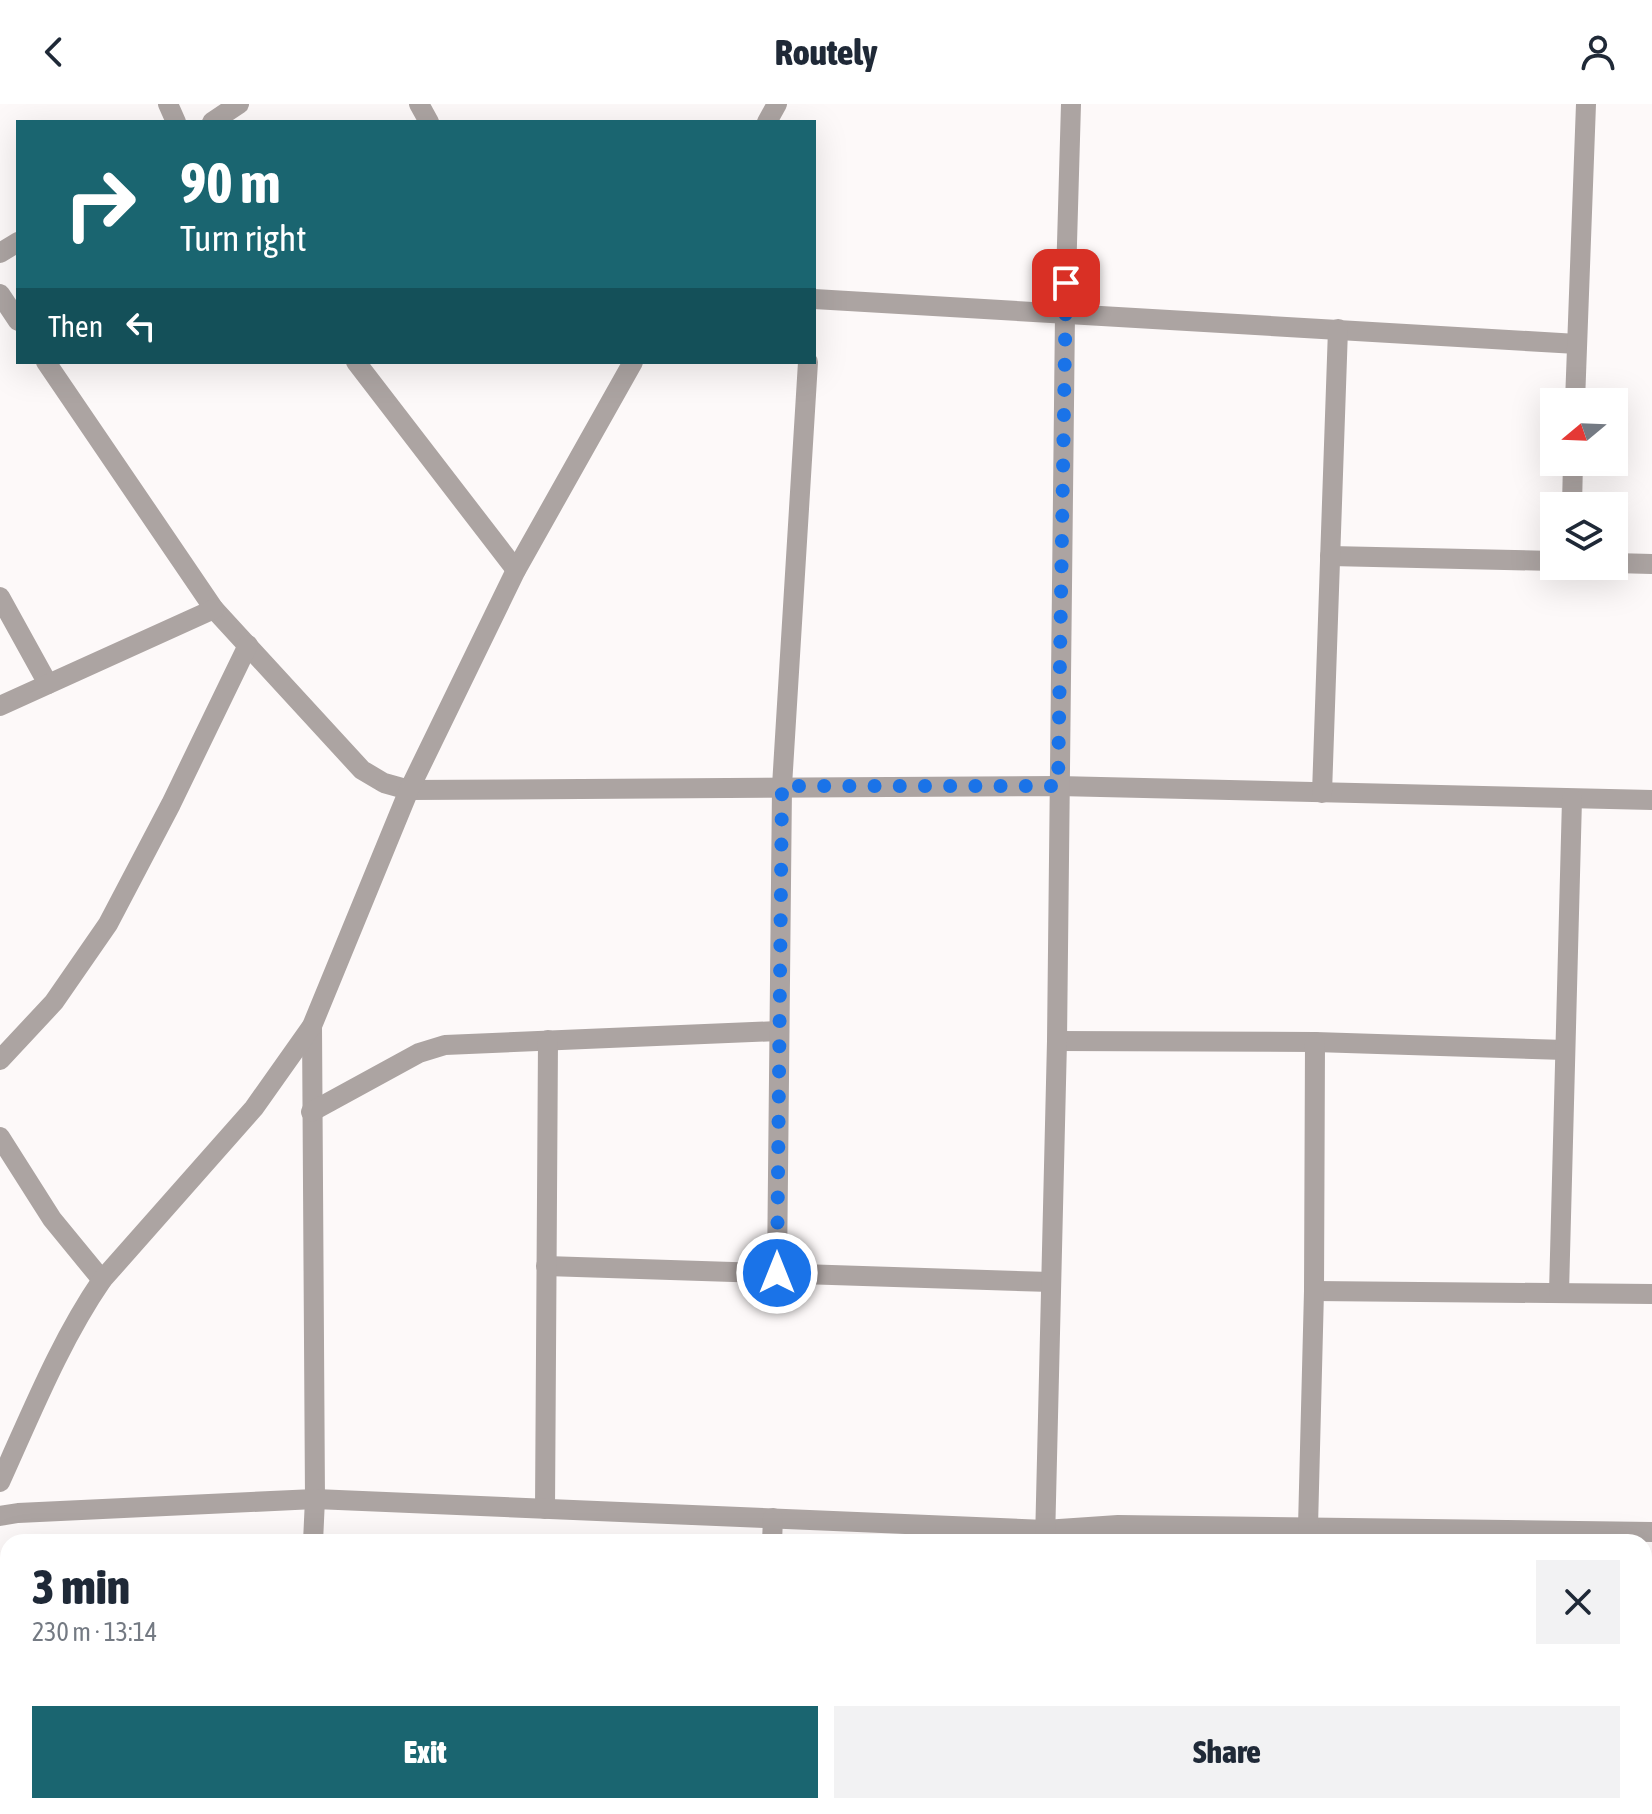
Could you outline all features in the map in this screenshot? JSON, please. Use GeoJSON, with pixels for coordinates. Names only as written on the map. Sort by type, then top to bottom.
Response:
{"type":"FeatureCollection","features":[{"type":"Feature","properties":{"kind":"street"},"geometry":{"type":"LineString","coordinates":[[215,120],[239,104]]}},
{"type":"Feature","properties":{"kind":"street"},"geometry":{"type":"LineString","coordinates":[[1045,1534],[1057,1041],[1065,313],[1071,104]]}},
{"type":"Feature","properties":{"kind":"street"},"geometry":{"type":"LineString","coordinates":[[1575,388],[1586,104]]}},
{"type":"Feature","properties":{"kind":"street"},"geometry":{"type":"LineString","coordinates":[[0,294],[16,318]]}},
{"type":"Feature","properties":{"kind":"street"},"geometry":{"type":"LineString","coordinates":[[816,299],[1577,344]]}},
{"type":"Feature","properties":{"kind":"street"},"geometry":{"type":"LineString","coordinates":[[1322,793],[1338,329]]}},
{"type":"Feature","properties":{"kind":"street"},"geometry":{"type":"LineString","coordinates":[[47,364],[214,609],[362,770],[384,783],[409,790],[1058,786],[1652,800]]}},
{"type":"Feature","properties":{"kind":"street"},"geometry":{"type":"LineString","coordinates":[[358,364],[516,570]]}},
{"type":"Feature","properties":{"kind":"street"},"geometry":{"type":"LineString","coordinates":[[777,1273],[782,786],[808,364]]}},
{"type":"Feature","properties":{"kind":"street"},"geometry":{"type":"LineString","coordinates":[[0,1482],[45,1385],[102,1280],[254,1108],[312,1026],[409,790],[516,570],[626,366]]}},
{"type":"Feature","properties":{"kind":"street"},"geometry":{"type":"LineString","coordinates":[[1330,556],[1540,561]]}},
{"type":"Feature","properties":{"kind":"street"},"geometry":{"type":"LineString","coordinates":[[1628,563],[1652,564]]}},
{"type":"Feature","properties":{"kind":"street"},"geometry":{"type":"LineString","coordinates":[[0,597],[48,684]]}},
{"type":"Feature","properties":{"kind":"street"},"geometry":{"type":"LineString","coordinates":[[0,706],[214,609]]}},
{"type":"Feature","properties":{"kind":"street"},"geometry":{"type":"LineString","coordinates":[[0,1060],[54,1002],[108,924],[171,804],[248,645]]}},
{"type":"Feature","properties":{"kind":"street"},"geometry":{"type":"LineString","coordinates":[[1559,1293],[1572,799]]}},
{"type":"Feature","properties":{"kind":"street"},"geometry":{"type":"LineString","coordinates":[[312,1026],[313,1534]]}},
{"type":"Feature","properties":{"kind":"street"},"geometry":{"type":"LineString","coordinates":[[311,1112],[419,1053],[445,1045],[778,1031]]}},
{"type":"Feature","properties":{"kind":"street"},"geometry":{"type":"LineString","coordinates":[[545,1509],[548,1040]]}},
{"type":"Feature","properties":{"kind":"street"},"geometry":{"type":"LineString","coordinates":[[1057,1041],[1315,1042],[1565,1050]]}},
{"type":"Feature","properties":{"kind":"street"},"geometry":{"type":"LineString","coordinates":[[1308,1527],[1314,1291],[1315,1042]]}},
{"type":"Feature","properties":{"kind":"street"},"geometry":{"type":"LineString","coordinates":[[0,1137],[52,1219],[102,1280]]}},
{"type":"Feature","properties":{"kind":"street"},"geometry":{"type":"LineString","coordinates":[[546,1266],[1051,1282]]}},
{"type":"Feature","properties":{"kind":"street"},"geometry":{"type":"LineString","coordinates":[[1314,1291],[1652,1294]]}},
{"type":"Feature","properties":{"kind":"street"},"geometry":{"type":"LineString","coordinates":[[0,1516],[315,1499],[773,1518],[1015,1534]]}},
{"type":"Feature","properties":{"kind":"street"},"geometry":{"type":"LineString","coordinates":[[772,1534],[773,1518]]}},
{"type":"Feature","properties":{"kind":"street"},"geometry":{"type":"LineString","coordinates":[[1058,1534],[1118,1525],[1308,1527],[1495,1534]]}},
{"type":"Feature","properties":{"kind":"street"},"geometry":{"type":"LineString","coordinates":[[1600,1534],[1652,1532]]}},
{"type":"Feature","properties":{"kind":"route"},"geometry":{"type":"LineString","coordinates":[[777,1273],[782,786],[1058,786],[1066,283]]}}]}
